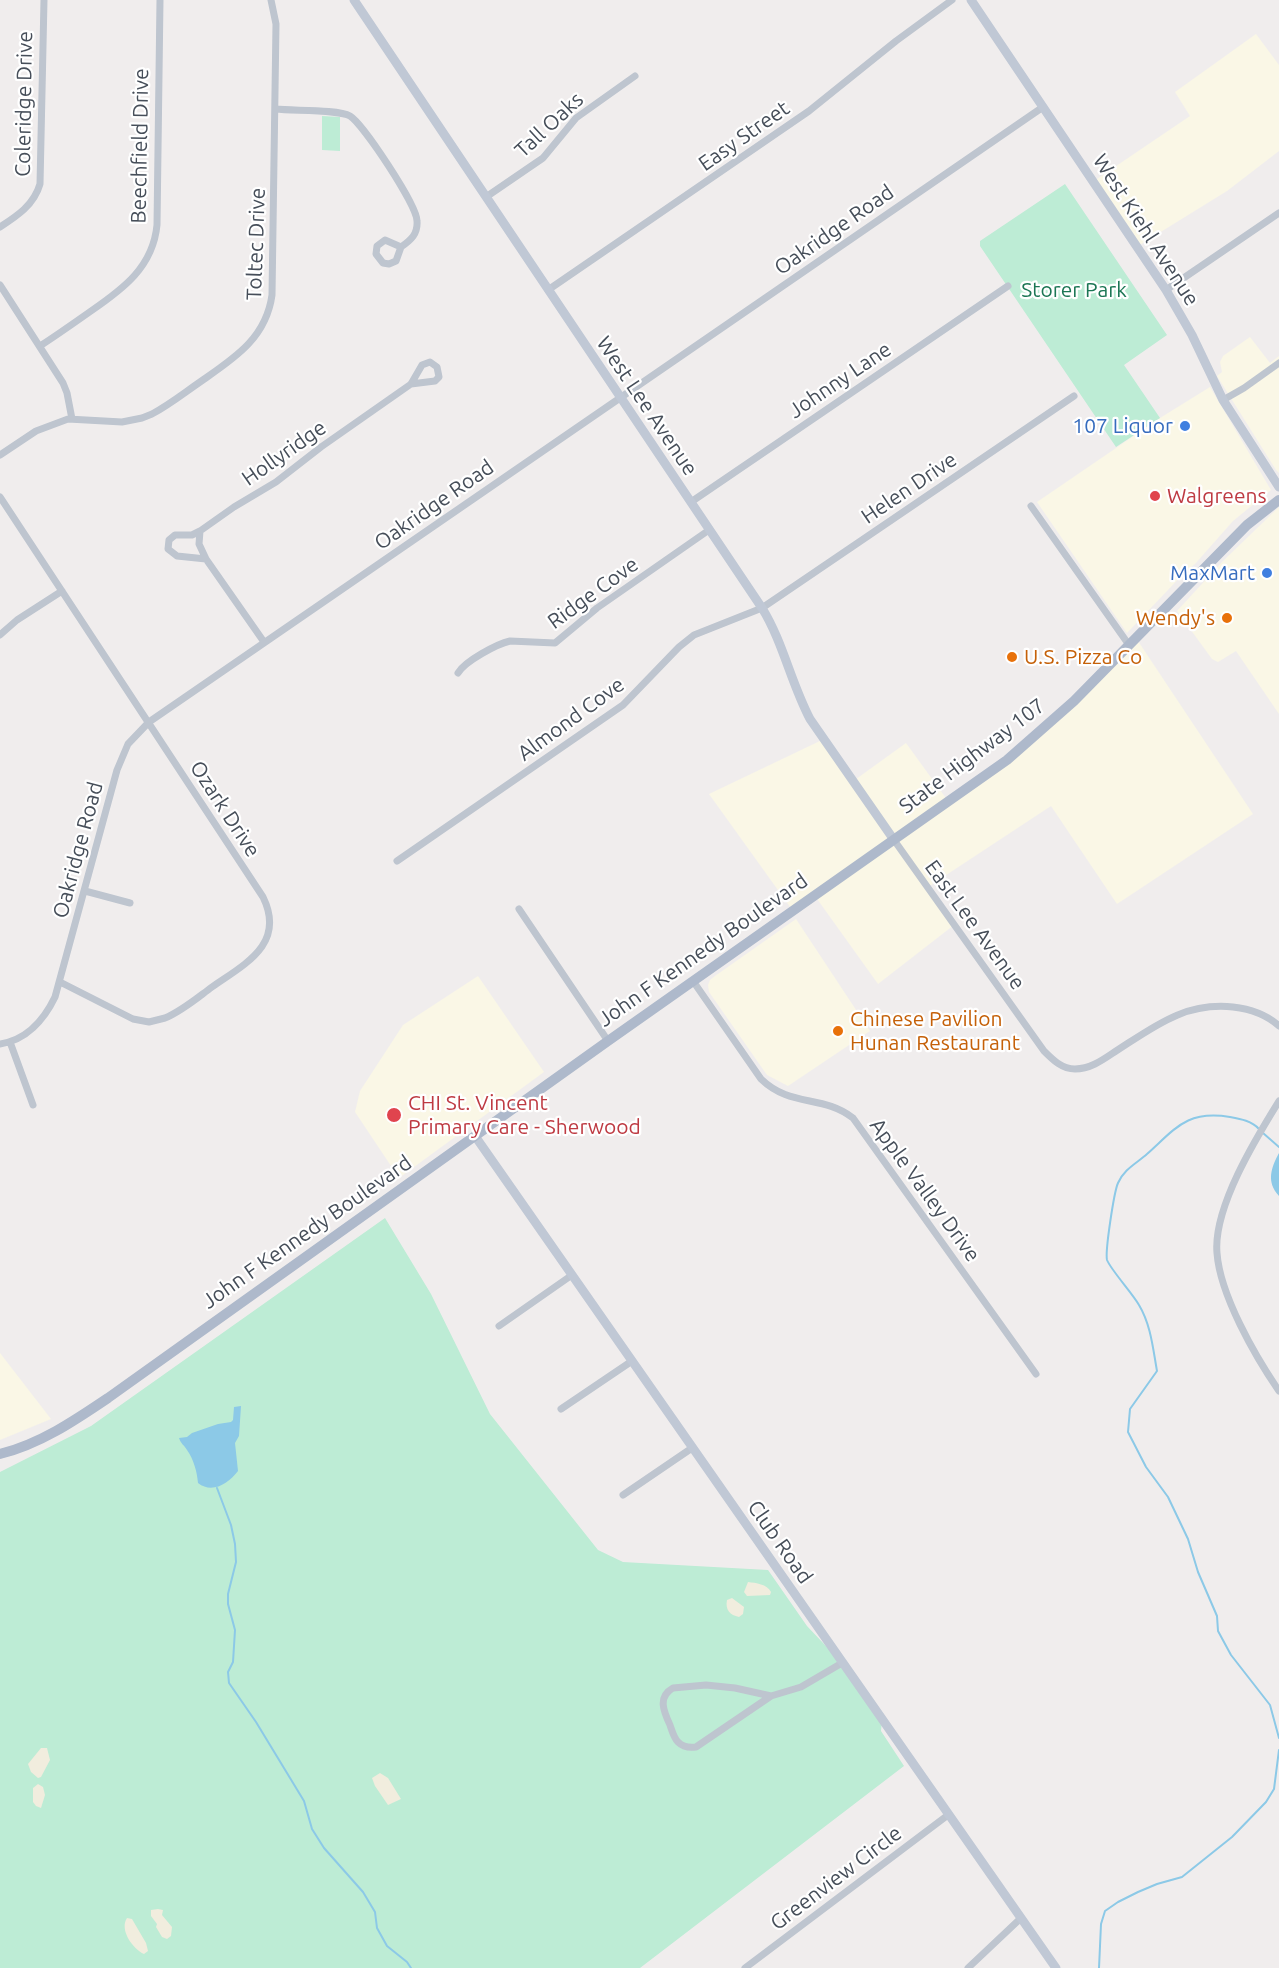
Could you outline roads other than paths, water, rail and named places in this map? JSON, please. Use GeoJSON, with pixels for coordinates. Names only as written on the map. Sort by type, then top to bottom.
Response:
{"type":"FeatureCollection","features":[{"type":"Feature","properties":{"kind":"main road","name":"State Highway 107"},"geometry":{"type":"LineString","coordinates":[[894,840],[1007,760],[1074,702],[1247,525],[1279,500]]}},
{"type":"Feature","properties":{"kind":"main road","name":"John F Kennedy Boulevard"},"geometry":{"type":"LineString","coordinates":[[0,1454],[36,1442],[84,1414],[894,840]]}},
{"type":"Feature","properties":{"kind":"street","name":"Coleridge Drive"},"geometry":{"type":"LineString","coordinates":[[0,227],[24,210],[34,198],[40,184],[44,0]]}},
{"type":"Feature","properties":{"kind":"street","name":"Beechfield Drive"},"geometry":{"type":"LineString","coordinates":[[40,346],[128,284],[144,264],[152,247],[157,225],[160,0]]}},
{"type":"Feature","properties":{"kind":"street","name":"Toltec Drive"},"geometry":{"type":"LineString","coordinates":[[0,454],[41,429],[72,419],[122,422],[152,414],[245,350],[262,329],[271,308],[272,295],[276,24],[271,0]]}},
{"type":"Feature","properties":{"kind":"street","name":"West Lee Avenue"},"geometry":{"type":"LineString","coordinates":[[354,0],[772,623],[797,693],[810,718],[894,840]]}},
{"type":"Feature","properties":{"kind":"street","name":"Easy Street"},"geometry":{"type":"LineString","coordinates":[[548,290],[809,111],[896,41],[952,0]]}},
{"type":"Feature","properties":{"kind":"street","name":"West Kiehl Avenue"},"geometry":{"type":"LineString","coordinates":[[971,0],[1166,290],[1192,335],[1223,400],[1279,487]]}},
{"type":"Feature","properties":{"kind":"street","name":"Tall Oaks"},"geometry":{"type":"LineString","coordinates":[[486,197],[543,158],[576,118],[635,76]]}},
{"type":"Feature","properties":{"kind":"street","name":"Oakridge Road"},"geometry":{"type":"LineString","coordinates":[[0,1044],[10,1042],[26,1033],[45,1015],[55,997],[122,756],[133,738],[149,722],[1043,107]]}},
{"type":"Feature","properties":{"kind":"street"},"geometry":{"type":"LineString","coordinates":[[276,109],[345,114],[356,121],[395,176],[416,214],[418,220],[415,234],[401,247]]}},
{"type":"Feature","properties":{"kind":"street"},"geometry":{"type":"LineString","coordinates":[[1166,290],[1279,213]]}},
{"type":"Feature","properties":{"kind":"street"},"geometry":{"type":"LineString","coordinates":[[0,285],[63,383],[72,419]]}},
{"type":"Feature","properties":{"kind":"street","name":"Johnny Lane"},"geometry":{"type":"LineString","coordinates":[[691,502],[1008,286]]}},
{"type":"Feature","properties":{"kind":"street"},"geometry":{"type":"LineString","coordinates":[[1223,400],[1279,363]]}},
{"type":"Feature","properties":{"kind":"street","name":"Hollyridge"},"geometry":{"type":"LineString","coordinates":[[200,531],[276,482],[321,447],[411,384]]}},
{"type":"Feature","properties":{"kind":"street","name":"Helen Drive"},"geometry":{"type":"LineString","coordinates":[[762,608],[1074,396]]}},
{"type":"Feature","properties":{"kind":"street","name":"Ozark Drive"},"geometry":{"type":"LineString","coordinates":[[0,497],[263,897],[269,912],[270,923],[267,937],[254,958],[172,1015],[155,1021],[144,1022],[129,1018],[60,982]]}},
{"type":"Feature","properties":{"kind":"street"},"geometry":{"type":"LineString","coordinates":[[1031,506],[1129,645]]}},
{"type":"Feature","properties":{"kind":"street","name":"Ridge Cove"},"geometry":{"type":"LineString","coordinates":[[458,673],[473,659],[504,642],[555,643],[597,608],[709,530]]}},
{"type":"Feature","properties":{"kind":"street"},"geometry":{"type":"LineString","coordinates":[[200,531],[192,535],[172,537],[168,543],[168,549],[177,556],[206,559]]}},
{"type":"Feature","properties":{"kind":"street"},"geometry":{"type":"LineString","coordinates":[[200,531],[199,544],[206,559],[264,642]]}},
{"type":"Feature","properties":{"kind":"street"},"geometry":{"type":"LineString","coordinates":[[0,635],[17,620],[62,591]]}},
{"type":"Feature","properties":{"kind":"street","name":"Almond Cove"},"geometry":{"type":"LineString","coordinates":[[397,861],[624,705],[679,647],[694,635],[762,608]]}},
{"type":"Feature","properties":{"kind":"street","name":"East Lee Avenue"},"geometry":{"type":"LineString","coordinates":[[894,840],[1044,1051],[1059,1064],[1076,1069],[1092,1066],[1170,1017],[1203,1008],[1228,1007],[1250,1010],[1272,1020],[1279,1026]]}},
{"type":"Feature","properties":{"kind":"street"},"geometry":{"type":"LineString","coordinates":[[85,891],[130,903]]}},
{"type":"Feature","properties":{"kind":"street"},"geometry":{"type":"LineString","coordinates":[[519,909],[608,1041]]}},
{"type":"Feature","properties":{"kind":"street","name":"Apple Valley Drive"},"geometry":{"type":"LineString","coordinates":[[693,981],[768,1085],[794,1099],[834,1106],[853,1118],[1036,1374]]}},
{"type":"Feature","properties":{"kind":"street"},"geometry":{"type":"LineString","coordinates":[[10,1042],[33,1105]]}},
{"type":"Feature","properties":{"kind":"street"},"geometry":{"type":"LineString","coordinates":[[1279,1102],[1264,1122],[1246,1157],[1222,1218],[1217,1253],[1220,1272],[1245,1333],[1259,1362],[1279,1391]]}},
{"type":"Feature","properties":{"kind":"street","name":"Club Road"},"geometry":{"type":"LineString","coordinates":[[475,1136],[1056,1968]]}},
{"type":"Feature","properties":{"kind":"street"},"geometry":{"type":"LineString","coordinates":[[499,1326],[572,1275]]}},
{"type":"Feature","properties":{"kind":"street"},"geometry":{"type":"LineString","coordinates":[[561,1409],[632,1361]]}},
{"type":"Feature","properties":{"kind":"street"},"geometry":{"type":"LineString","coordinates":[[623,1495],[692,1448]]}},
{"type":"Feature","properties":{"kind":"street"},"geometry":{"type":"LineString","coordinates":[[771,1696],[718,1685],[682,1686],[669,1690],[663,1699],[663,1705],[675,1738],[683,1746],[696,1747],[771,1696],[801,1687],[842,1663]]}},
{"type":"Feature","properties":{"kind":"street","name":"Greenview Circle"},"geometry":{"type":"LineString","coordinates":[[745,1968],[948,1815]]}},
{"type":"Feature","properties":{"kind":"street"},"geometry":{"type":"LineString","coordinates":[[968,1968],[1021,1918]]}},
{"type":"Feature","properties":{"kind":"water"},"geometry":{"type":"Polygon","coordinates":[[[1279,1153],[1279,1196],[1272,1185],[1271,1175],[1279,1153]]]}},
{"type":"Feature","properties":{"kind":"water"},"geometry":{"type":"Polygon","coordinates":[[[241,1406],[239,1436],[235,1443],[238,1471],[230,1480],[219,1486],[209,1488],[203,1486],[198,1483],[193,1462],[179,1438],[218,1424],[231,1422],[234,1407],[241,1406]]]}},
{"type":"Feature","properties":{"kind":"waterway"},"geometry":{"type":"LineString","coordinates":[[1259,1129],[1253,1124],[1230,1117],[1203,1116],[1192,1119],[1175,1129],[1127,1170],[1116,1189],[1107,1260],[1143,1313],[1151,1337],[1157,1371],[1130,1409],[1128,1432],[1146,1467],[1168,1497],[1188,1539],[1198,1572],[1217,1616],[1218,1631],[1231,1655],[1270,1705],[1279,1738]]}},
{"type":"Feature","properties":{"kind":"waterway"},"geometry":{"type":"LineString","coordinates":[[1263,1133],[1279,1147]]}},
{"type":"Feature","properties":{"kind":"waterway"},"geometry":{"type":"LineString","coordinates":[[217,1488],[231,1525],[235,1544],[236,1562],[228,1594],[228,1604],[235,1630],[233,1662],[228,1672],[229,1683],[256,1722],[304,1801],[312,1829],[324,1848],[363,1892],[375,1912],[377,1928],[387,1946],[411,1968]]}},
{"type":"Feature","properties":{"kind":"waterway"},"geometry":{"type":"LineString","coordinates":[[1099,1968],[1101,1924],[1105,1911],[1138,1892],[1182,1877],[1232,1837],[1266,1802],[1274,1789],[1279,1750]]}},
{"type":"Feature","properties":{"kind":"place","name":"107 Liquor"},"geometry":{"type":"Point","coordinates":[1185,426]}},
{"type":"Feature","properties":{"kind":"place","name":"Walgreens"},"geometry":{"type":"Point","coordinates":[1155,496]}},
{"type":"Feature","properties":{"kind":"place","name":"MaxMart"},"geometry":{"type":"Point","coordinates":[1267,573]}},
{"type":"Feature","properties":{"kind":"place","name":"Wendy's"},"geometry":{"type":"Point","coordinates":[1227,618]}},
{"type":"Feature","properties":{"kind":"place","name":"U.S. Pizza Co"},"geometry":{"type":"Point","coordinates":[1012,657]}},
{"type":"Feature","properties":{"kind":"place","name":"Chinese Pavilion Hunan Restaurant"},"geometry":{"type":"Point","coordinates":[838,1031]}},
{"type":"Feature","properties":{"kind":"place","name":"CHI St. Vincent Primary Care - Sherwood"},"geometry":{"type":"Point","coordinates":[394,1115]}},
{"type":"Feature","properties":{"kind":"park label","name":"Storer Park"},"geometry":{"type":"Point","coordinates":[1074,290]}}]}
